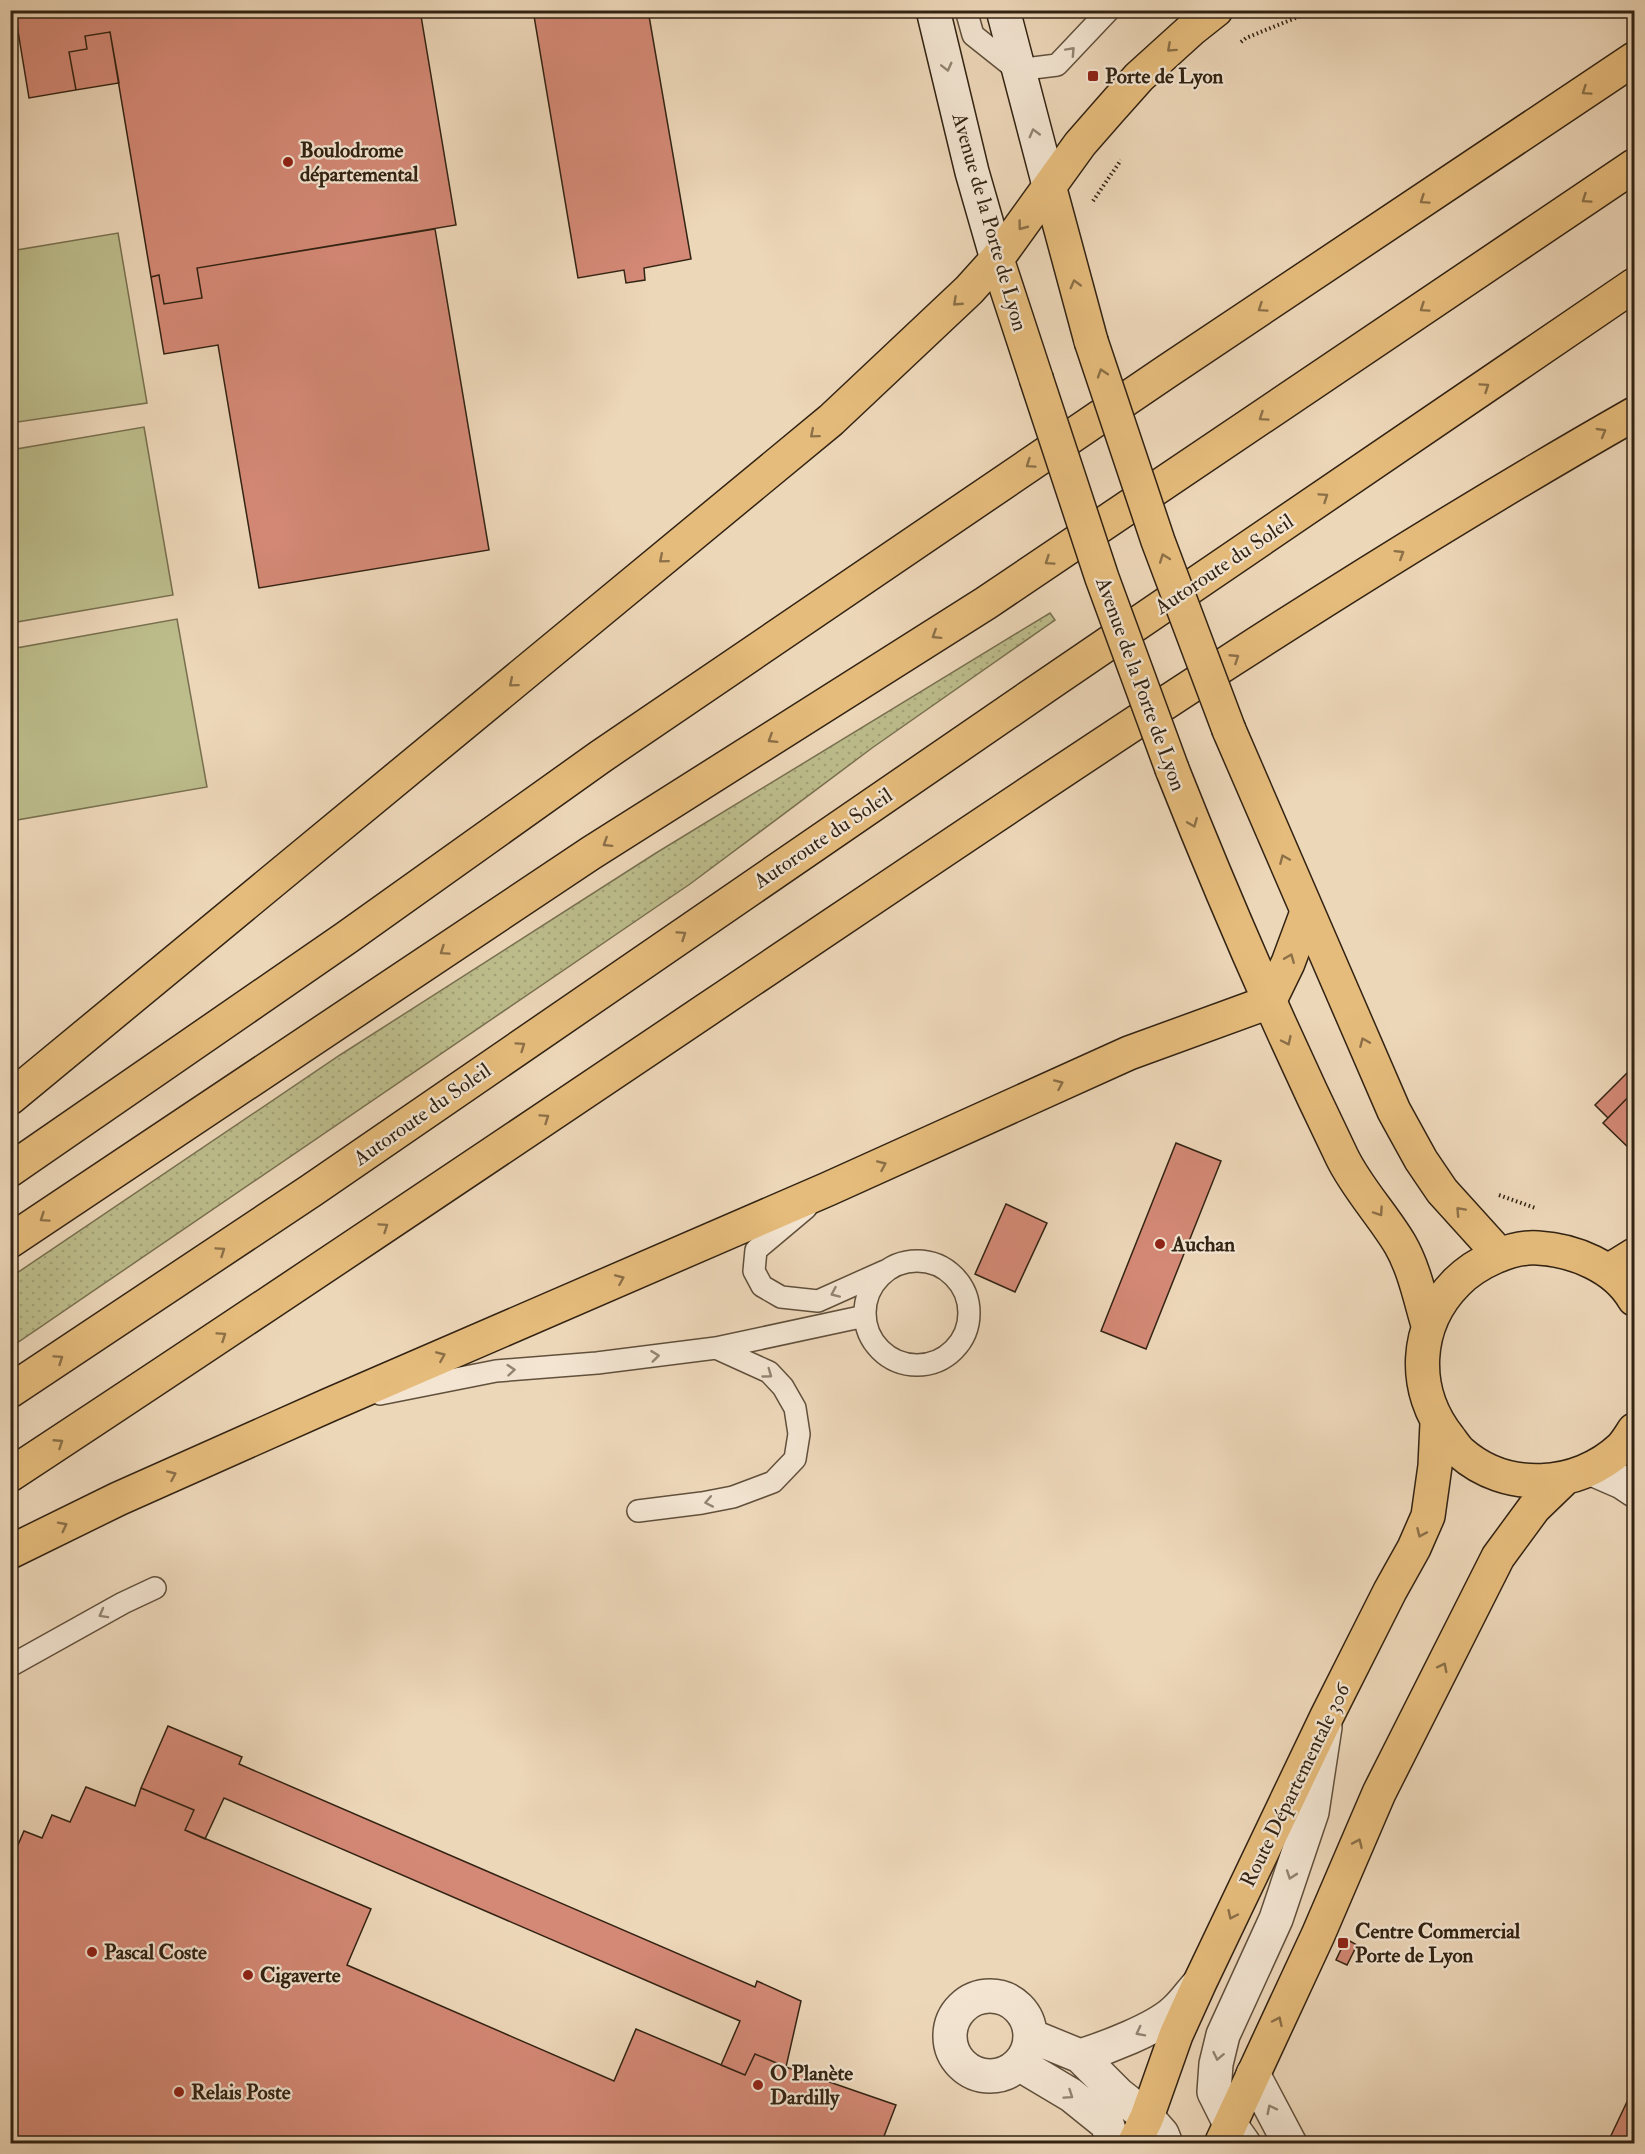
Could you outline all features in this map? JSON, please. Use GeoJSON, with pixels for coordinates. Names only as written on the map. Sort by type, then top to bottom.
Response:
{"type":"FeatureCollection","features":[{"type":"Feature","properties":{"kind":"main road"},"geometry":{"type":"LineString","coordinates":[[10,1098],[831,420],[969,290],[997,259],[1050,189],[1080,144],[1139,77],[1192,28],[1216,10]]}},
{"type":"Feature","properties":{"kind":"main road"},"geometry":{"type":"LineString","coordinates":[[10,1170],[346,938],[639,730],[1166,372],[1635,59]]}},
{"type":"Feature","properties":{"kind":"main road"},"geometry":{"type":"LineString","coordinates":[[10,1241],[591,853],[986,603],[1635,166]]}},
{"type":"Feature","properties":{"kind":"main road"},"geometry":{"type":"LineString","coordinates":[[1050,189],[1092,341],[1158,541],[1229,730],[1400,1121],[1421,1160],[1442,1191],[1499,1254]]}},
{"type":"Feature","properties":{"kind":"main road","name":"Avenue de la Porte de Lyon"},"geometry":{"type":"LineString","coordinates":[[997,259],[1102,578],[1172,769],[1217,882],[1269,1002],[1343,1160],[1400,1244],[1408,1260],[1428,1325]]}},
{"type":"Feature","properties":{"kind":"main road","name":"Autoroute du Soleil"},"geometry":{"type":"LineString","coordinates":[[10,1391],[312,1190],[1635,285]]}},
{"type":"Feature","properties":{"kind":"main road"},"geometry":{"type":"LineString","coordinates":[[10,1475],[213,1342],[1115,735],[1328,599],[1570,450],[1635,414]]}},
{"type":"Feature","properties":{"kind":"main road"},"geometry":{"type":"LineString","coordinates":[[10,1552],[118,1498],[828,1189],[1129,1053],[1269,1002],[1288,963],[1307,912]]}},
{"type":"Feature","properties":{"kind":"main road"},"geometry":{"type":"LineString","coordinates":[[1577,1475],[1526,1482],[1490,1472],[1460,1452],[1437,1423],[1424,1392],[1422,1358],[1428,1325],[1444,1295],[1468,1271],[1499,1254],[1536,1247],[1621,1263],[1635,1299]]}},
{"type":"Feature","properties":{"kind":"main road","name":"Route Départementale 306"},"geometry":{"type":"LineString","coordinates":[[1141,2130],[1172,2044],[1200,1982],[1327,1716],[1414,1548],[1428,1516],[1435,1466],[1437,1423]]}},
{"type":"Feature","properties":{"kind":"main road"},"geometry":{"type":"LineString","coordinates":[[1232,2137],[1253,2074],[1318,1935],[1379,1793],[1498,1557],[1534,1508],[1577,1475],[1622,1448],[1635,1430]]}},
{"type":"Feature","properties":{"kind":"street","name":"Avenue de la Porte de Lyon"},"geometry":{"type":"LineString","coordinates":[[933,10],[972,172],[997,259]]}},
{"type":"Feature","properties":{"kind":"street"},"geometry":{"type":"LineString","coordinates":[[1003,10],[1050,189]]}},
{"type":"Feature","properties":{"kind":"street"},"geometry":{"type":"LineString","coordinates":[[1577,1475],[1623,1482],[1635,1490]]}},
{"type":"Feature","properties":{"kind":"street"},"geometry":{"type":"LineString","coordinates":[[1232,2137],[1214,2092],[1216,2064],[1223,2035],[1276,1919],[1312,1812],[1327,1716]]}},
{"type":"Feature","properties":{"kind":"street"},"geometry":{"type":"LineString","coordinates":[[1114,2144],[1107,2124],[1071,2095],[1025,2050],[1080,2056],[1103,2049],[1140,2032],[1174,2012],[1200,1982]]}},
{"type":"Feature","properties":{"kind":"street"},"geometry":{"type":"LineString","coordinates":[[1080,2056],[1118,2094],[1141,2130],[1162,2134],[1166,2144]]}},
{"type":"Feature","properties":{"kind":"street"},"geometry":{"type":"LineString","coordinates":[[1253,2074],[1290,2144]]}},
{"type":"Feature","properties":{"kind":"lane"},"geometry":{"type":"LineString","coordinates":[[966,10],[973,34],[1017,70],[1057,65],[1109,10]]}},
{"type":"Feature","properties":{"kind":"lane"},"geometry":{"type":"LineString","coordinates":[[828,1189],[756,1250],[754,1271],[762,1286],[781,1297],[818,1300],[888,1270],[902,1264],[917,1262],[932,1264],[945,1269],[957,1280],[966,1294],[969,1309],[968,1323],[964,1337],[957,1347],[933,1363],[916,1366],[900,1363],[885,1354],[874,1342],[867,1326],[867,1298],[875,1282],[888,1270]]}},
{"type":"Feature","properties":{"kind":"lane"},"geometry":{"type":"LineString","coordinates":[[329,1405],[496,1371],[597,1363],[716,1348],[866,1316]]}},
{"type":"Feature","properties":{"kind":"lane"},"geometry":{"type":"LineString","coordinates":[[638,1512],[733,1497],[773,1482],[795,1459],[799,1434],[795,1408],[783,1387],[769,1372],[716,1348]]}},
{"type":"Feature","properties":{"kind":"lane"},"geometry":{"type":"LineString","coordinates":[[10,1666],[123,1603],[155,1588]]}},
{"type":"Feature","properties":{"kind":"path"},"geometry":{"type":"LineString","coordinates":[[1238,45],[1246,38],[1315,10]]}},
{"type":"Feature","properties":{"kind":"path"},"geometry":{"type":"LineString","coordinates":[[1089,207],[1122,158]]}},
{"type":"Feature","properties":{"kind":"green space"},"geometry":{"type":"Polygon","coordinates":[[[118,233],[147,403],[11,423],[11,251],[118,233]]]}},
{"type":"Feature","properties":{"kind":"green space"},"geometry":{"type":"Polygon","coordinates":[[[144,427],[173,595],[11,623],[11,450],[144,427]]]}},
{"type":"Feature","properties":{"kind":"green space"},"geometry":{"type":"Polygon","coordinates":[[[1050,613],[1055,620],[872,748],[690,884],[11,1347],[11,1277],[340,1055],[656,853],[1050,613]]]}},
{"type":"Feature","properties":{"kind":"green space"},"geometry":{"type":"Polygon","coordinates":[[[177,619],[207,787],[11,821],[11,649],[177,619]]]}},
{"type":"Feature","properties":{"kind":"building","name":"Boulodrome départemental"},"geometry":{"type":"Polygon","coordinates":[[[28,10],[420,10],[456,225],[197,268],[202,298],[164,304],[159,275],[151,277],[110,32],[85,36],[87,49],[69,52],[76,90],[29,98],[15,13],[28,10]]]}},
{"type":"Feature","properties":{"kind":"building"},"geometry":{"type":"Polygon","coordinates":[[[533,10],[648,10],[691,259],[644,268],[645,280],[626,283],[624,270],[578,278],[533,10]]]}},
{"type":"Feature","properties":{"kind":"building"},"geometry":{"type":"Polygon","coordinates":[[[110,32],[119,83],[76,90],[69,52],[87,49],[85,36],[110,32]]]}},
{"type":"Feature","properties":{"kind":"building"},"geometry":{"type":"Polygon","coordinates":[[[435,229],[489,550],[259,588],[218,345],[164,354],[151,277],[159,275],[164,304],[202,298],[197,268],[435,229]]]}},
{"type":"Feature","properties":{"kind":"building"},"geometry":{"type":"Polygon","coordinates":[[[1634,1066],[1634,1091],[1608,1118],[1595,1105],[1634,1066]]]}},
{"type":"Feature","properties":{"kind":"building"},"geometry":{"type":"Polygon","coordinates":[[[1634,1091],[1634,1153],[1603,1123],[1634,1091]]]}},
{"type":"Feature","properties":{"kind":"building"},"geometry":{"type":"Polygon","coordinates":[[[1176,1143],[1221,1161],[1146,1349],[1101,1331],[1176,1143]]]}},
{"type":"Feature","properties":{"kind":"building"},"geometry":{"type":"Polygon","coordinates":[[[1006,1204],[1047,1223],[1015,1292],[975,1274],[1006,1204]]]}},
{"type":"Feature","properties":{"kind":"building"},"geometry":{"type":"Polygon","coordinates":[[[168,1726],[242,1757],[239,1764],[755,1987],[757,1981],[801,2001],[786,2067],[755,2054],[745,2075],[721,2065],[740,2021],[224,1798],[205,1839],[185,1830],[194,1810],[141,1788],[168,1726]]]}},
{"type":"Feature","properties":{"kind":"building"},"geometry":{"type":"Polygon","coordinates":[[[86,1787],[135,1806],[141,1788],[194,1810],[185,1830],[371,1909],[347,1965],[614,2081],[636,2029],[745,2075],[755,2054],[896,2105],[881,2144],[10,2144],[10,1863],[24,1831],[42,1838],[52,1815],[70,1822],[86,1787]]]}},
{"type":"Feature","properties":{"kind":"building"},"geometry":{"type":"Polygon","coordinates":[[[1346,1939],[1357,1945],[1347,1965],[1336,1960],[1346,1939]]]}},
{"type":"Feature","properties":{"kind":"building"},"geometry":{"type":"Polygon","coordinates":[[[1634,2087],[1634,2144],[1607,2144],[1634,2087]]]}},
{"type":"Feature","properties":{"kind":"place","name":"Porte de Lyon"},"geometry":{"type":"Point","coordinates":[1093,76]}},
{"type":"Feature","properties":{"kind":"place","name":"Boulodrome départemental"},"geometry":{"type":"Point","coordinates":[288,162]}},
{"type":"Feature","properties":{"kind":"place","name":"Auchan"},"geometry":{"type":"Point","coordinates":[1160,1244]}},
{"type":"Feature","properties":{"kind":"place","name":"Centre Commercial Porte de Lyon"},"geometry":{"type":"Point","coordinates":[1343,1943]}},
{"type":"Feature","properties":{"kind":"place","name":"Pascal Coste"},"geometry":{"type":"Point","coordinates":[92,1952]}},
{"type":"Feature","properties":{"kind":"place","name":"Cigaverte"},"geometry":{"type":"Point","coordinates":[248,1975]}},
{"type":"Feature","properties":{"kind":"place","name":"O Planète Dardilly"},"geometry":{"type":"Point","coordinates":[758,2085]}},
{"type":"Feature","properties":{"kind":"place","name":"Relais Poste"},"geometry":{"type":"Point","coordinates":[179,2092]}}]}
